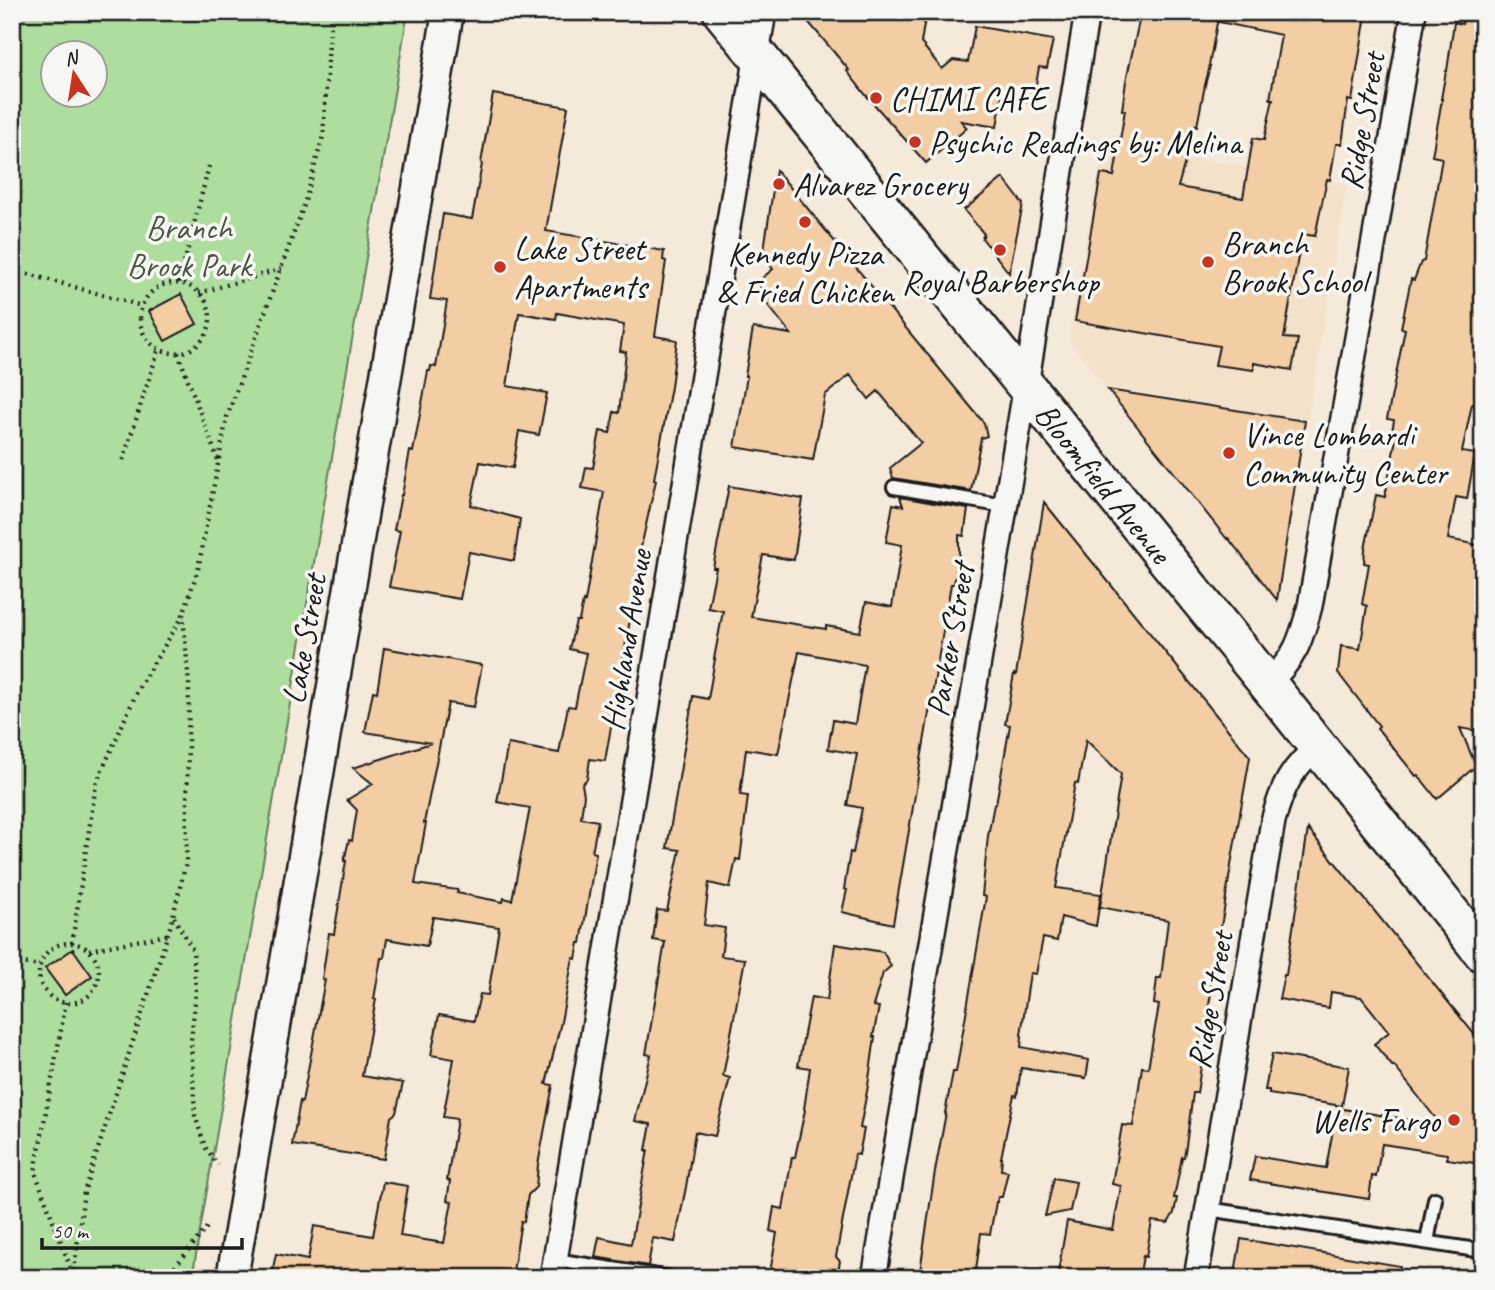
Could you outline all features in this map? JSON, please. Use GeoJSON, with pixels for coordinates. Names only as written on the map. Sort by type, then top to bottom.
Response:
{"type":"FeatureCollection","features":[{"type":"Feature","properties":{"kind":"main road","name":"Bloomfield Avenue"},"geometry":{"type":"LineString","coordinates":[[722,12],[1483,953]]}},
{"type":"Feature","properties":{"kind":"street","name":"Lake Street"},"geometry":{"type":"LineString","coordinates":[[232,1278],[447,12]]}},
{"type":"Feature","properties":{"kind":"street","name":"Highland Avenue"},"geometry":{"type":"LineString","coordinates":[[554,1269],[764,12]]}},
{"type":"Feature","properties":{"kind":"street","name":"Parker Street"},"geometry":{"type":"LineString","coordinates":[[874,1278],[1087,12]]}},
{"type":"Feature","properties":{"kind":"street","name":"Ridge Street"},"geometry":{"type":"LineString","coordinates":[[1267,683],[1291,659],[1310,606],[1413,12]]}},
{"type":"Feature","properties":{"kind":"street","name":"Ridge Street"},"geometry":{"type":"LineString","coordinates":[[1196,1278],[1273,821],[1292,774],[1301,760],[1318,747]]}},
{"type":"Feature","properties":{"kind":"lane"},"geometry":{"type":"LineString","coordinates":[[894,487],[1005,506]]}},
{"type":"Feature","properties":{"kind":"lane"},"geometry":{"type":"LineString","coordinates":[[1427,1242],[1435,1199]]}},
{"type":"Feature","properties":{"kind":"lane"},"geometry":{"type":"LineString","coordinates":[[1208,1209],[1483,1251]]}},
{"type":"Feature","properties":{"kind":"lane"},"geometry":{"type":"LineString","coordinates":[[554,1269],[670,1278]]}},
{"type":"Feature","properties":{"kind":"path"},"geometry":{"type":"LineString","coordinates":[[72,943],[96,784],[140,685],[183,615],[198,569],[227,417],[304,205],[323,136],[331,12]]}},
{"type":"Feature","properties":{"kind":"path"},"geometry":{"type":"LineString","coordinates":[[179,283],[209,166]]}},
{"type":"Feature","properties":{"kind":"path"},"geometry":{"type":"LineString","coordinates":[[199,293],[281,269]]}},
{"type":"Feature","properties":{"kind":"path"},"geometry":{"type":"LineString","coordinates":[[28,274],[142,306]]}},
{"type":"Feature","properties":{"kind":"path"},"geometry":{"type":"LineString","coordinates":[[179,283],[190,286],[199,293],[210,313],[210,324],[199,344],[178,353],[166,352],[147,339],[140,317],[142,306],[157,288],[179,283]]}},
{"type":"Feature","properties":{"kind":"path"},"geometry":{"type":"LineString","coordinates":[[123,460],[159,348]]}},
{"type":"Feature","properties":{"kind":"path"},"geometry":{"type":"LineString","coordinates":[[178,353],[218,462]]}},
{"type":"Feature","properties":{"kind":"path"},"geometry":{"type":"LineString","coordinates":[[73,1276],[84,1192],[168,934],[186,863],[189,684],[183,615]]}},
{"type":"Feature","properties":{"kind":"path"},"geometry":{"type":"LineString","coordinates":[[173,916],[193,950],[196,991],[191,1041],[195,1115],[205,1147],[218,1165]]}},
{"type":"Feature","properties":{"kind":"path"},"geometry":{"type":"LineString","coordinates":[[89,950],[168,934]]}},
{"type":"Feature","properties":{"kind":"path"},"geometry":{"type":"LineString","coordinates":[[72,943],[89,950],[95,958],[99,976],[91,993],[84,999],[66,1002],[57,1000],[43,988],[39,979],[40,966],[46,953],[53,947],[72,943]]}},
{"type":"Feature","properties":{"kind":"path"},"geometry":{"type":"LineString","coordinates":[[12,961],[40,966]]}},
{"type":"Feature","properties":{"kind":"path"},"geometry":{"type":"LineString","coordinates":[[66,1002],[35,1172],[73,1276]]}},
{"type":"Feature","properties":{"kind":"path"},"geometry":{"type":"LineString","coordinates":[[166,1278],[208,1226]]}},
{"type":"Feature","properties":{"kind":"shaded area","name":"Branch Brook School"},"geometry":{"type":"Polygon","coordinates":[[[1104,143],[1347,184],[1308,420],[1107,387],[1068,340],[1104,143]]]}},
{"type":"Feature","properties":{"kind":"green space","name":"Branch Brook Park"},"geometry":{"type":"Polygon","coordinates":[[[12,12],[408,12],[192,1278],[12,1278],[12,12]]]}},
{"type":"Feature","properties":{"kind":"building"},"geometry":{"type":"Polygon","coordinates":[[[800,12],[926,12],[921,43],[942,69],[953,60],[968,62],[975,26],[1053,40],[1047,68],[1039,67],[1033,102],[1002,97],[997,127],[961,121],[967,128],[926,163],[865,94],[847,71],[849,70],[800,12]]]}},
{"type":"Feature","properties":{"kind":"building","name":"Branch Brook School"},"geometry":{"type":"Polygon","coordinates":[[[1141,12],[1219,12],[1197,126],[1195,125],[1178,187],[1243,198],[1253,138],[1264,140],[1273,99],[1270,99],[1281,35],[1219,22],[1220,12],[1349,12],[1366,15],[1352,101],[1348,100],[1342,144],[1336,144],[1330,180],[1327,179],[1315,236],[1302,234],[1284,338],[1298,339],[1292,370],[1254,363],[1254,370],[1215,365],[1219,346],[1075,321],[1101,174],[1114,176],[1125,110],[1122,110],[1126,81],[1141,12]]]}},
{"type":"Feature","properties":{"kind":"building"},"geometry":{"type":"Polygon","coordinates":[[[1465,12],[1483,12],[1483,323],[1475,371],[1480,371],[1475,404],[1472,404],[1462,452],[1475,454],[1467,499],[1456,497],[1448,539],[1483,546],[1476,600],[1483,601],[1483,732],[1460,728],[1476,766],[1437,799],[1377,728],[1379,726],[1338,673],[1341,646],[1360,649],[1367,606],[1362,604],[1369,564],[1364,563],[1365,549],[1376,495],[1385,497],[1397,433],[1392,432],[1394,420],[1387,419],[1405,329],[1401,328],[1411,279],[1414,280],[1421,262],[1424,261],[1442,158],[1432,156],[1441,99],[1454,22],[1462,24],[1465,12]]]}},
{"type":"Feature","properties":{"kind":"building"},"geometry":{"type":"Polygon","coordinates":[[[493,94],[568,107],[546,231],[664,251],[663,260],[666,261],[655,336],[677,340],[654,479],[656,480],[640,552],[605,761],[590,759],[587,779],[582,784],[584,795],[581,818],[598,821],[592,852],[596,853],[581,943],[576,959],[573,958],[546,1084],[553,1085],[536,1187],[528,1195],[524,1222],[521,1221],[512,1278],[466,1278],[428,1271],[428,1278],[271,1278],[276,1254],[308,1260],[314,1226],[373,1236],[383,1182],[408,1186],[400,1236],[444,1243],[452,1202],[447,1201],[450,1181],[447,1180],[457,1119],[443,1117],[454,1059],[431,1055],[439,1015],[474,1021],[480,994],[488,995],[499,927],[433,917],[427,946],[387,939],[384,958],[381,958],[362,1076],[403,1083],[396,1113],[391,1117],[384,1159],[292,1145],[325,980],[322,979],[329,933],[334,934],[344,861],[349,840],[352,841],[357,810],[347,800],[373,784],[353,768],[431,743],[365,732],[373,691],[377,692],[384,648],[482,665],[474,707],[448,703],[415,884],[458,890],[457,893],[503,902],[504,898],[512,900],[530,808],[497,802],[508,744],[559,753],[568,706],[575,707],[586,653],[569,649],[576,621],[579,621],[583,601],[585,602],[604,492],[582,488],[586,467],[593,468],[600,431],[610,433],[614,412],[619,413],[626,352],[620,351],[624,325],[557,313],[556,319],[519,313],[507,386],[547,393],[539,435],[519,431],[513,468],[480,462],[471,505],[520,519],[514,561],[469,552],[460,599],[389,587],[400,531],[394,530],[401,495],[410,451],[413,452],[428,371],[431,366],[436,367],[447,301],[430,299],[443,214],[472,219],[493,94]]]}},
{"type":"Feature","properties":{"kind":"building"},"geometry":{"type":"Polygon","coordinates":[[[776,170],[984,423],[987,436],[981,438],[971,491],[893,478],[890,468],[921,443],[878,391],[869,399],[850,375],[825,395],[813,460],[735,447],[753,328],[791,334],[759,294],[761,279],[773,269],[763,256],[776,170]]]}},
{"type":"Feature","properties":{"kind":"building"},"geometry":{"type":"Polygon","coordinates":[[[1003,178],[1023,204],[1009,273],[982,238],[984,234],[964,210],[1003,178]]]}},
{"type":"Feature","properties":{"kind":"building"},"geometry":{"type":"Polygon","coordinates":[[[181,294],[197,324],[165,341],[149,311],[181,294]]]}},
{"type":"Feature","properties":{"kind":"building","name":"Vince Lombardi Community Center"},"geometry":{"type":"Polygon","coordinates":[[[1108,390],[1305,421],[1277,600],[1227,539],[1108,390]]]}},
{"type":"Feature","properties":{"kind":"building"},"geometry":{"type":"Polygon","coordinates":[[[729,486],[803,499],[794,560],[763,555],[751,617],[826,629],[826,626],[860,632],[866,602],[892,607],[902,545],[886,542],[893,504],[903,506],[900,497],[968,509],[964,536],[959,535],[959,555],[954,584],[951,584],[893,924],[842,912],[850,852],[853,853],[862,808],[847,805],[857,754],[828,749],[833,720],[855,724],[865,665],[799,652],[778,754],[746,749],[740,795],[748,796],[740,860],[736,859],[730,888],[709,883],[704,925],[725,928],[721,956],[745,959],[723,1076],[730,1078],[715,1136],[695,1132],[675,1242],[653,1238],[648,1266],[595,1257],[599,1237],[631,1244],[648,1150],[651,1124],[635,1121],[651,1055],[646,1054],[665,942],[653,940],[657,910],[667,911],[680,850],[667,848],[693,696],[708,699],[715,659],[723,611],[708,608],[729,486]]]}},
{"type":"Feature","properties":{"kind":"building"},"geometry":{"type":"Polygon","coordinates":[[[1044,502],[1250,757],[1210,985],[1212,987],[1197,1093],[1193,1093],[1186,1146],[1174,1198],[1177,1198],[1174,1213],[1168,1223],[1152,1221],[1146,1257],[1143,1256],[1139,1278],[1057,1278],[1067,1221],[1113,1230],[1121,1186],[1112,1184],[1122,1125],[1133,1126],[1142,1067],[1148,1068],[1159,1005],[1154,1004],[1157,978],[1161,978],[1168,920],[1100,907],[1121,774],[1086,740],[1078,784],[1075,783],[1056,888],[1101,894],[1096,926],[1061,917],[1057,941],[1043,938],[1036,974],[1030,973],[1021,1047],[1089,1060],[1086,1078],[1021,1068],[1017,1096],[1014,1095],[1001,1158],[1001,1170],[1008,1171],[1002,1197],[998,1197],[996,1202],[990,1234],[981,1233],[975,1278],[919,1278],[945,1113],[953,1072],[956,1072],[986,897],[982,896],[988,836],[1010,725],[1005,724],[1014,674],[1016,675],[1044,502]]]}},
{"type":"Feature","properties":{"kind":"building"},"geometry":{"type":"Polygon","coordinates":[[[1308,829],[1483,1045],[1483,1152],[1476,1151],[1475,1163],[1447,1159],[1447,1154],[1382,1144],[1376,1177],[1372,1176],[1369,1199],[1250,1180],[1255,1156],[1326,1168],[1337,1108],[1441,1125],[1374,1044],[1389,1032],[1361,997],[1331,992],[1329,1008],[1279,999],[1286,975],[1308,829]]]}},
{"type":"Feature","properties":{"kind":"building"},"geometry":{"type":"Polygon","coordinates":[[[835,944],[883,952],[891,966],[883,973],[873,1006],[879,1007],[860,1128],[864,1129],[859,1155],[855,1154],[836,1257],[840,1261],[837,1278],[769,1278],[777,1233],[770,1231],[774,1207],[783,1209],[792,1157],[795,1157],[805,1110],[810,1068],[798,1066],[811,997],[827,1000],[835,944]]]}},
{"type":"Feature","properties":{"kind":"building"},"geometry":{"type":"Polygon","coordinates":[[[73,949],[92,976],[65,995],[45,968],[73,949]]]}},
{"type":"Feature","properties":{"kind":"building"},"geometry":{"type":"Polygon","coordinates":[[[1272,1054],[1349,1067],[1342,1106],[1269,1094],[1269,1090],[1265,1090],[1272,1054]]]}},
{"type":"Feature","properties":{"kind":"building"},"geometry":{"type":"Polygon","coordinates":[[[1054,1178],[1076,1182],[1070,1211],[1045,1216],[1054,1178]]]}},
{"type":"Feature","properties":{"kind":"building"},"geometry":{"type":"Polygon","coordinates":[[[1241,1239],[1400,1266],[1399,1278],[1234,1278],[1241,1239]]]}},
{"type":"Feature","properties":{"kind":"place","name":"CHIMI CAFE"},"geometry":{"type":"Point","coordinates":[876,98]}},
{"type":"Feature","properties":{"kind":"place","name":"Psychic Readings by: Melina"},"geometry":{"type":"Point","coordinates":[915,142]}},
{"type":"Feature","properties":{"kind":"place","name":"Alvarez Grocery"},"geometry":{"type":"Point","coordinates":[779,184]}},
{"type":"Feature","properties":{"kind":"place","name":"Kennedy Pizza & Fried Chicken"},"geometry":{"type":"Point","coordinates":[805,222]}},
{"type":"Feature","properties":{"kind":"place","name":"Royal Barbershop"},"geometry":{"type":"Point","coordinates":[1000,250]}},
{"type":"Feature","properties":{"kind":"place","name":"Branch Brook School"},"geometry":{"type":"Point","coordinates":[1208,262]}},
{"type":"Feature","properties":{"kind":"place","name":"Lake Street Apartments"},"geometry":{"type":"Point","coordinates":[500,267]}},
{"type":"Feature","properties":{"kind":"place","name":"Vince Lombardi Community Center"},"geometry":{"type":"Point","coordinates":[1229,453]}},
{"type":"Feature","properties":{"kind":"place","name":"Wells Fargo"},"geometry":{"type":"Point","coordinates":[1454,1120]}}]}
